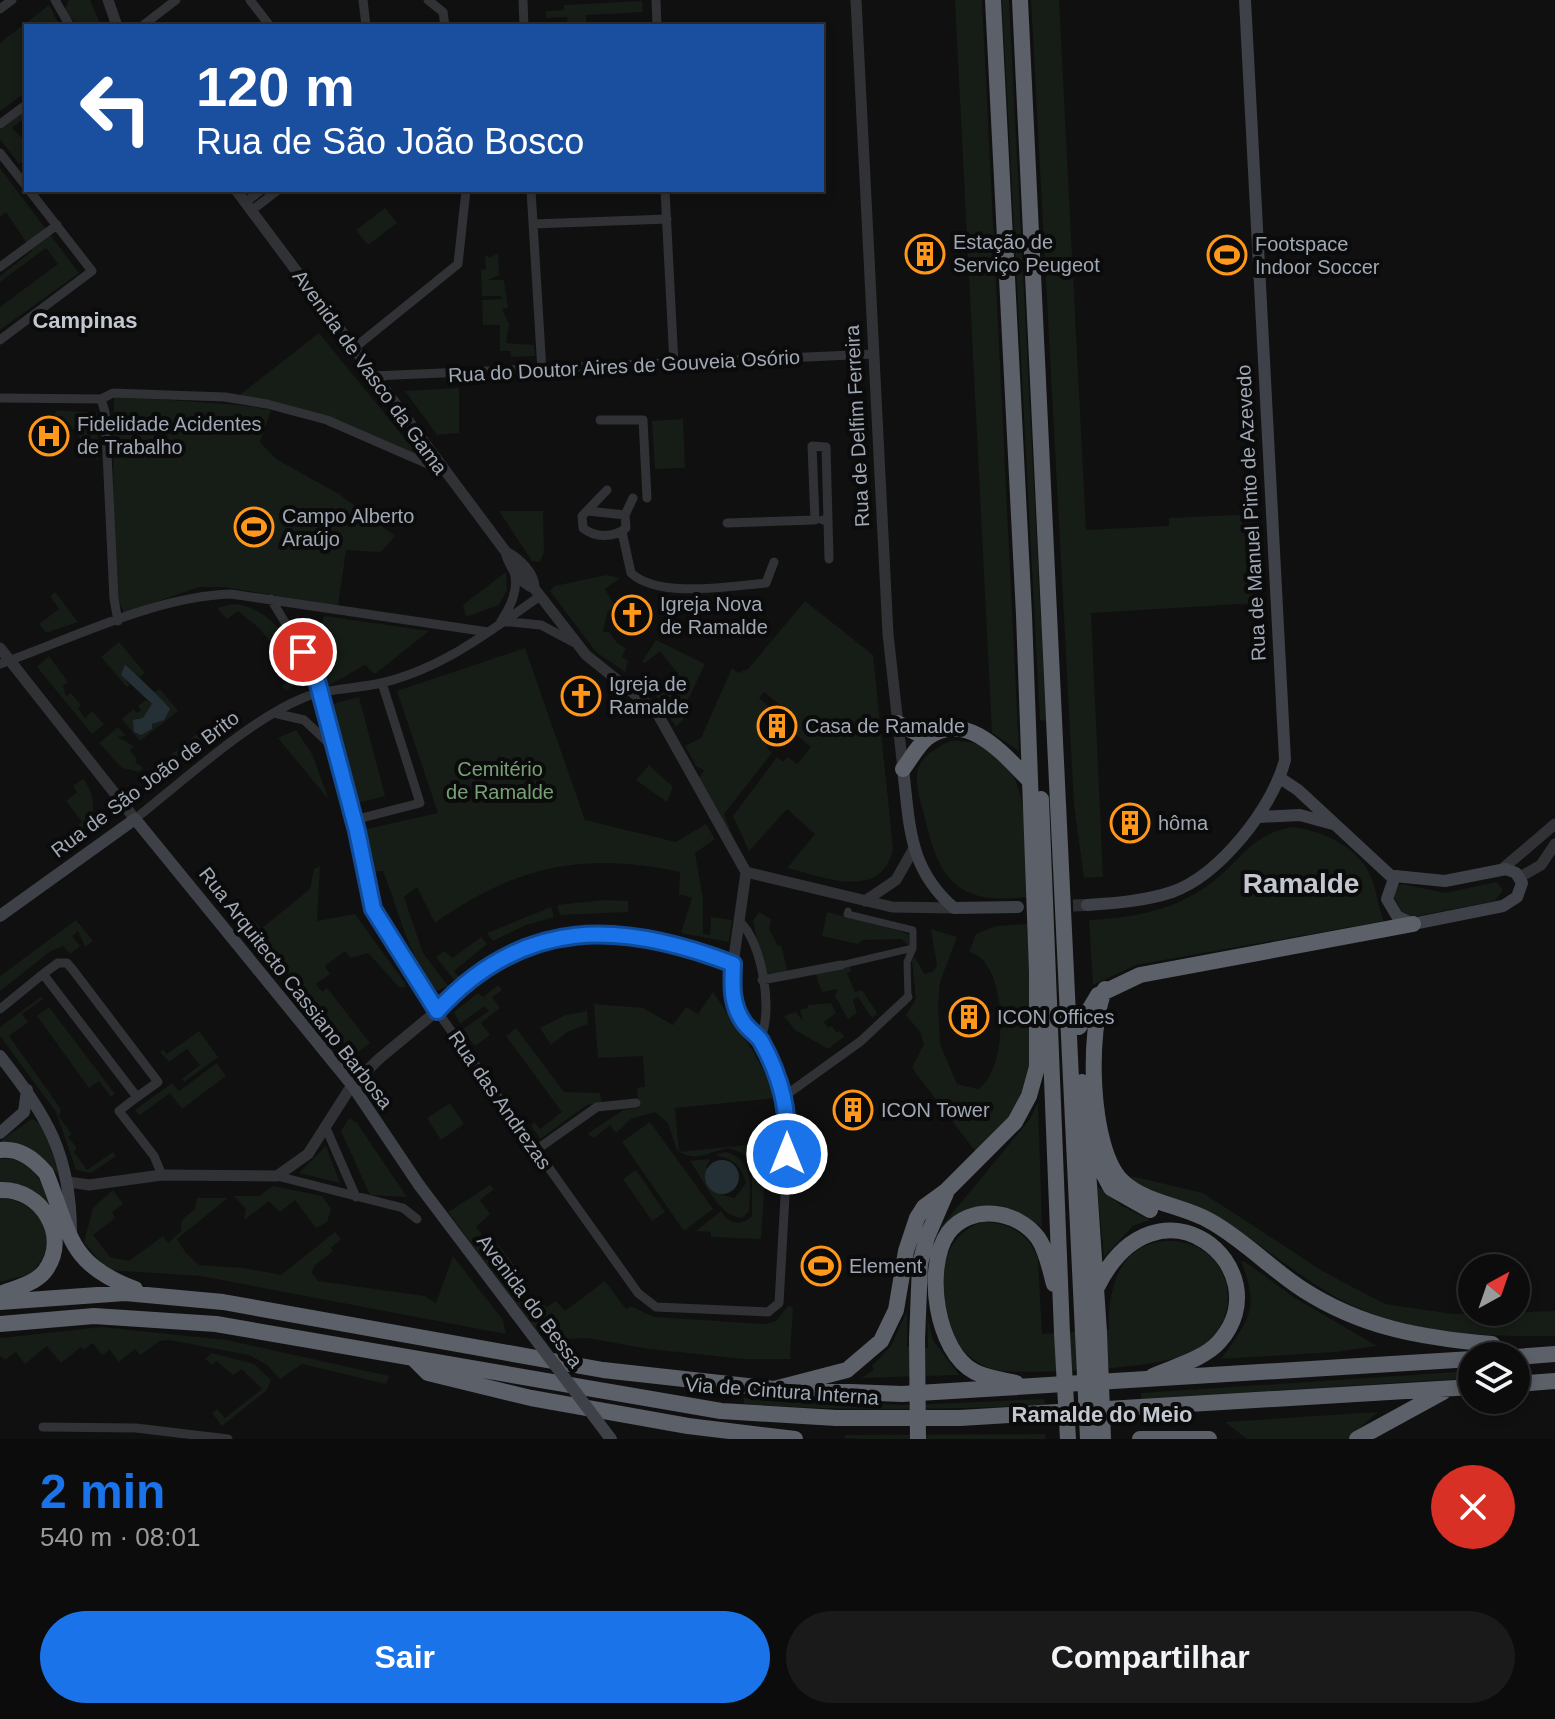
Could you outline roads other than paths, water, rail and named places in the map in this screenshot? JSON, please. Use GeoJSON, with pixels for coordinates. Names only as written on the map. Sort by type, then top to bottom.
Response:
{"type":"FeatureCollection","features":[{"type":"Feature","properties":{"kind":"highway"},"geometry":{"type":"LineString","coordinates":[[774,1389],[847,1370],[881,1341],[899,1299],[911,1231],[924,1207],[946,1191],[1015,1122],[1029,1096],[1037,1067],[1036,930],[1024,615],[993,0]]}},
{"type":"Feature","properties":{"kind":"highway"},"geometry":{"type":"LineString","coordinates":[[1020,0],[1069,988],[1091,1333],[1103,1439]]}},
{"type":"Feature","properties":{"kind":"highway"},"geometry":{"type":"LineString","coordinates":[[1024,615],[1031,629],[1068,1439]]}},
{"type":"Feature","properties":{"kind":"highway"},"geometry":{"type":"LineString","coordinates":[[897,723],[927,738]]}},
{"type":"Feature","properties":{"kind":"highway"},"geometry":{"type":"LineString","coordinates":[[903,769],[927,738],[953,731],[980,736],[1008,756],[1029,780]]}},
{"type":"Feature","properties":{"kind":"highway"},"geometry":{"type":"LineString","coordinates":[[1079,1027],[1105,989],[1140,975],[1413,924]]}},
{"type":"Feature","properties":{"kind":"highway"},"geometry":{"type":"LineString","coordinates":[[1036,930],[1048,972]]}},
{"type":"Feature","properties":{"kind":"highway"},"geometry":{"type":"LineString","coordinates":[[1069,988],[1078,1004],[1096,1291],[1091,1333],[1088,1439]]}},
{"type":"Feature","properties":{"kind":"highway"},"geometry":{"type":"LineString","coordinates":[[1105,989],[1095,1024],[1099,1132],[1110,1165],[1122,1181],[1143,1197],[1193,1212],[1304,1290],[1367,1322],[1424,1338],[1469,1342]]}},
{"type":"Feature","properties":{"kind":"highway"},"geometry":{"type":"LineString","coordinates":[[1085,1137],[1111,1188],[1135,1205],[1234,1239]]}},
{"type":"Feature","properties":{"kind":"highway"},"geometry":{"type":"LineString","coordinates":[[0,1150],[24,1154],[46,1173],[82,1259],[94,1270],[151,1295]]}},
{"type":"Feature","properties":{"kind":"highway"},"geometry":{"type":"LineString","coordinates":[[0,1190],[23,1194],[43,1208],[51,1218],[54,1244],[52,1258],[44,1272],[34,1281],[0,1294]]}},
{"type":"Feature","properties":{"kind":"highway"},"geometry":{"type":"LineString","coordinates":[[918,1439],[920,1264],[927,1237],[946,1191]]}},
{"type":"Feature","properties":{"kind":"highway"},"geometry":{"type":"LineString","coordinates":[[1037,1387],[974,1371],[956,1357],[945,1339],[937,1286],[939,1255],[948,1233],[966,1219],[986,1213],[1017,1219],[1041,1242],[1061,1309]]}},
{"type":"Feature","properties":{"kind":"highway"},"geometry":{"type":"LineString","coordinates":[[1096,1291],[1116,1255],[1152,1232],[1171,1230],[1195,1235],[1213,1247],[1229,1264],[1235,1286],[1235,1306],[1218,1343],[1145,1380]]}},
{"type":"Feature","properties":{"kind":"highway","name":"Via de Cintura Interna"},"geometry":{"type":"LineString","coordinates":[[0,1302],[68,1295],[151,1295],[223,1302],[603,1370],[774,1389],[902,1394],[1458,1360]]}},
{"type":"Feature","properties":{"kind":"highway","name":"Via de Cintura Interna"},"geometry":{"type":"LineString","coordinates":[[0,1324],[94,1316],[216,1324],[721,1411],[836,1418],[960,1418],[1458,1388]]}},
{"type":"Feature","properties":{"kind":"highway"},"geometry":{"type":"LineString","coordinates":[[1530,1356],[1555,1354]]}},
{"type":"Feature","properties":{"kind":"highway"},"geometry":{"type":"LineString","coordinates":[[413,1358],[428,1373],[531,1398],[748,1436],[795,1439]]}},
{"type":"Feature","properties":{"kind":"highway"},"geometry":{"type":"LineString","coordinates":[[1530,1383],[1555,1381]]}},
{"type":"Feature","properties":{"kind":"highway"},"geometry":{"type":"LineString","coordinates":[[1362,1437],[1449,1388]]}},
{"type":"Feature","properties":{"kind":"highway"},"geometry":{"type":"LineString","coordinates":[[1140,1439],[1209,1439]]}},
{"type":"Feature","properties":{"kind":"main road","name":"Rua de Manuel Pinto de Azevedo"},"geometry":{"type":"LineString","coordinates":[[1087,905],[1134,901],[1174,891],[1217,863],[1259,817],[1280,778],[1285,748],[1274,614],[1245,0]]}},
{"type":"Feature","properties":{"kind":"main road","name":"Rua de Delfim Ferreira"},"geometry":{"type":"LineString","coordinates":[[903,769],[913,850],[926,879],[954,908]]}},
{"type":"Feature","properties":{"kind":"main road"},"geometry":{"type":"LineString","coordinates":[[1280,778],[1298,790],[1394,881],[1445,881],[1501,870],[1511,870],[1520,877],[1517,897],[1503,906],[1413,924],[1393,912],[1394,881]]}},
{"type":"Feature","properties":{"kind":"main road"},"geometry":{"type":"LineString","coordinates":[[1259,817],[1300,815],[1333,824]]}},
{"type":"Feature","properties":{"kind":"main road","name":"Rua de São João de Brito"},"geometry":{"type":"LineString","coordinates":[[0,916],[135,819]]}},
{"type":"Feature","properties":{"kind":"main road","name":"Rua Arquitecto Cassiano Barbosa"},"geometry":{"type":"LineString","coordinates":[[135,819],[352,1085],[419,1185]]}},
{"type":"Feature","properties":{"kind":"main road"},"geometry":{"type":"LineString","coordinates":[[954,908],[1018,907]]}},
{"type":"Feature","properties":{"kind":"main road"},"geometry":{"type":"LineString","coordinates":[[0,1056],[43,1113],[69,1182],[71,1234]]}},
{"type":"Feature","properties":{"kind":"main road"},"geometry":{"type":"LineString","coordinates":[[0,1133],[24,1112],[27,1090]]}},
{"type":"Feature","properties":{"kind":"main road","name":"Avenida do Bessa"},"geometry":{"type":"LineString","coordinates":[[419,1185],[611,1439]]}},
{"type":"Feature","properties":{"kind":"street"},"geometry":{"type":"LineString","coordinates":[[0,9],[12,0]]}},
{"type":"Feature","properties":{"kind":"street"},"geometry":{"type":"LineString","coordinates":[[55,0],[69,24]]}},
{"type":"Feature","properties":{"kind":"street"},"geometry":{"type":"LineString","coordinates":[[108,0],[116,24]]}},
{"type":"Feature","properties":{"kind":"street"},"geometry":{"type":"LineString","coordinates":[[145,24],[176,0]]}},
{"type":"Feature","properties":{"kind":"street"},"geometry":{"type":"LineString","coordinates":[[250,0],[268,24]]}},
{"type":"Feature","properties":{"kind":"street"},"geometry":{"type":"LineString","coordinates":[[363,0],[366,24]]}},
{"type":"Feature","properties":{"kind":"street"},"geometry":{"type":"LineString","coordinates":[[428,0],[443,12],[445,24]]}},
{"type":"Feature","properties":{"kind":"street"},"geometry":{"type":"LineString","coordinates":[[523,0],[524,24]]}},
{"type":"Feature","properties":{"kind":"street"},"geometry":{"type":"LineString","coordinates":[[656,0],[657,24]]}},
{"type":"Feature","properties":{"kind":"street","name":"Rua de Delfim Ferreira"},"geometry":{"type":"LineString","coordinates":[[856,0],[888,634],[903,769]]}},
{"type":"Feature","properties":{"kind":"street"},"geometry":{"type":"LineString","coordinates":[[0,124],[24,106]]}},
{"type":"Feature","properties":{"kind":"street"},"geometry":{"type":"LineString","coordinates":[[0,153],[24,183]]}},
{"type":"Feature","properties":{"kind":"street"},"geometry":{"type":"LineString","coordinates":[[16,173],[24,167]]}},
{"type":"Feature","properties":{"kind":"street"},"geometry":{"type":"LineString","coordinates":[[0,340],[92,271],[31,192]]}},
{"type":"Feature","properties":{"kind":"street","name":"Avenida de Vasco da Gama"},"geometry":{"type":"LineString","coordinates":[[237,192],[506,552],[513,568],[527,586],[537,592]]}},
{"type":"Feature","properties":{"kind":"street"},"geometry":{"type":"LineString","coordinates":[[248,207],[264,192]]}},
{"type":"Feature","properties":{"kind":"street"},"geometry":{"type":"LineString","coordinates":[[353,349],[458,264],[466,192]]}},
{"type":"Feature","properties":{"kind":"street"},"geometry":{"type":"LineString","coordinates":[[531,192],[542,371]]}},
{"type":"Feature","properties":{"kind":"street"},"geometry":{"type":"LineString","coordinates":[[665,192],[674,364]]}},
{"type":"Feature","properties":{"kind":"street"},"geometry":{"type":"LineString","coordinates":[[533,224],[667,219]]}},
{"type":"Feature","properties":{"kind":"street"},"geometry":{"type":"LineString","coordinates":[[0,267],[57,225]]}},
{"type":"Feature","properties":{"kind":"street","name":"Rua do Doutor Aires de Gouveia Osório"},"geometry":{"type":"LineString","coordinates":[[373,376],[542,371],[874,354]]}},
{"type":"Feature","properties":{"kind":"street"},"geometry":{"type":"LineString","coordinates":[[0,398],[101,399],[113,393],[225,397],[267,404],[327,420],[444,471]]}},
{"type":"Feature","properties":{"kind":"street"},"geometry":{"type":"LineString","coordinates":[[101,399],[105,412],[114,599],[118,621]]}},
{"type":"Feature","properties":{"kind":"street"},"geometry":{"type":"LineString","coordinates":[[600,420],[643,420],[647,498]]}},
{"type":"Feature","properties":{"kind":"street"},"geometry":{"type":"LineString","coordinates":[[815,520],[812,446],[826,447],[829,559]]}},
{"type":"Feature","properties":{"kind":"street"},"geometry":{"type":"LineString","coordinates":[[813,482],[826,481]]}},
{"type":"Feature","properties":{"kind":"street"},"geometry":{"type":"LineString","coordinates":[[607,490],[581,519],[585,531],[611,536],[622,532],[628,526],[625,515],[633,498]]}},
{"type":"Feature","properties":{"kind":"street"},"geometry":{"type":"LineString","coordinates":[[588,511],[625,515]]}},
{"type":"Feature","properties":{"kind":"street"},"geometry":{"type":"LineString","coordinates":[[727,523],[828,520]]}},
{"type":"Feature","properties":{"kind":"street"},"geometry":{"type":"LineString","coordinates":[[622,532],[631,573],[642,581],[671,588],[766,583],[774,562]]}},
{"type":"Feature","properties":{"kind":"street","name":"Avenida de Vasco da Gama"},"geometry":{"type":"LineString","coordinates":[[506,552],[517,557],[534,580],[537,592]]}},
{"type":"Feature","properties":{"kind":"street"},"geometry":{"type":"LineString","coordinates":[[513,568],[516,583],[510,606],[501,621],[541,625],[577,645],[656,711],[746,872],[733,964],[732,994],[743,1022],[760,1039],[775,1079],[786,1095],[861,1041],[908,997],[907,962],[913,948],[913,930],[847,914],[848,911]]}},
{"type":"Feature","properties":{"kind":"street"},"geometry":{"type":"LineString","coordinates":[[537,592],[577,645]]}},
{"type":"Feature","properties":{"kind":"street","name":"Rua de São João de Brito"},"geometry":{"type":"LineString","coordinates":[[135,819],[275,714],[303,697],[382,683],[432,665],[488,632],[537,592]]}},
{"type":"Feature","properties":{"kind":"street"},"geometry":{"type":"LineString","coordinates":[[5,662],[194,596],[231,594],[488,632]]}},
{"type":"Feature","properties":{"kind":"street","name":"Rua das Andrezas"},"geometry":{"type":"LineString","coordinates":[[271,599],[315,673],[354,820],[373,909],[437,1011],[645,1301],[656,1307],[768,1312],[775,1308],[780,1293],[789,1125],[786,1095]]}},
{"type":"Feature","properties":{"kind":"street"},"geometry":{"type":"LineString","coordinates":[[0,648],[5,662],[135,819]]}},
{"type":"Feature","properties":{"kind":"street"},"geometry":{"type":"LineString","coordinates":[[354,820],[420,803],[382,683]]}},
{"type":"Feature","properties":{"kind":"street"},"geometry":{"type":"LineString","coordinates":[[275,714],[299,717],[334,748]]}},
{"type":"Feature","properties":{"kind":"street"},"geometry":{"type":"LineString","coordinates":[[1501,870],[1555,824]]}},
{"type":"Feature","properties":{"kind":"street"},"geometry":{"type":"LineString","coordinates":[[1520,877],[1541,865],[1555,844]]}},
{"type":"Feature","properties":{"kind":"street"},"geometry":{"type":"LineString","coordinates":[[864,902],[896,880],[913,850]]}},
{"type":"Feature","properties":{"kind":"street"},"geometry":{"type":"LineString","coordinates":[[746,872],[892,907],[954,908]]}},
{"type":"Feature","properties":{"kind":"street"},"geometry":{"type":"LineString","coordinates":[[740,922],[751,932],[769,1010],[768,1024],[760,1039]]}},
{"type":"Feature","properties":{"kind":"street"},"geometry":{"type":"LineString","coordinates":[[277,1176],[308,1154],[352,1085],[491,966],[522,948],[566,935],[606,932],[672,942],[733,964]]}},
{"type":"Feature","properties":{"kind":"street"},"geometry":{"type":"LineString","coordinates":[[762,980],[913,948]]}},
{"type":"Feature","properties":{"kind":"street"},"geometry":{"type":"LineString","coordinates":[[0,1009],[58,963],[67,963],[158,1082],[119,1111],[154,1156],[162,1175]]}},
{"type":"Feature","properties":{"kind":"street"},"geometry":{"type":"LineString","coordinates":[[43,974],[137,1097]]}},
{"type":"Feature","properties":{"kind":"street"},"geometry":{"type":"LineString","coordinates":[[536,1150],[597,1107],[636,1103]]}},
{"type":"Feature","properties":{"kind":"street"},"geometry":{"type":"LineString","coordinates":[[326,1128],[356,1197]]}},
{"type":"Feature","properties":{"kind":"street"},"geometry":{"type":"LineString","coordinates":[[69,1182],[89,1185],[162,1175],[277,1176],[403,1208],[417,1219]]}},
{"type":"Feature","properties":{"kind":"street"},"geometry":{"type":"LineString","coordinates":[[43,1427],[136,1428],[228,1439]]}},
{"type":"Feature","properties":{"kind":"street"},"geometry":{"type":"LineString","coordinates":[[122,1439],[136,1428]]}},
{"type":"Feature","properties":{"kind":"tunnel"},"geometry":{"type":"LineString","coordinates":[[1055,906],[1087,905]]}},
{"type":"Feature","properties":{"kind":"place","name":"Estação de Serviço Peugeot"},"geometry":{"type":"Point","coordinates":[925,254]}},
{"type":"Feature","properties":{"kind":"place","name":"Footspace Indoor Soccer"},"geometry":{"type":"Point","coordinates":[1227,255]}},
{"type":"Feature","properties":{"kind":"place","name":"Fidelidade Acidentes de Trabalho"},"geometry":{"type":"Point","coordinates":[49,436]}},
{"type":"Feature","properties":{"kind":"place","name":"Campo Alberto Araújo"},"geometry":{"type":"Point","coordinates":[254,527]}},
{"type":"Feature","properties":{"kind":"place","name":"Igreja Nova de Ramalde"},"geometry":{"type":"Point","coordinates":[632,615]}},
{"type":"Feature","properties":{"kind":"place","name":"Igreja de Ramalde"},"geometry":{"type":"Point","coordinates":[581,696]}},
{"type":"Feature","properties":{"kind":"place","name":"Casa de Ramalde"},"geometry":{"type":"Point","coordinates":[777,726]}},
{"type":"Feature","properties":{"kind":"place","name":"hôma"},"geometry":{"type":"Point","coordinates":[1130,823]}},
{"type":"Feature","properties":{"kind":"place","name":"ICON Offices"},"geometry":{"type":"Point","coordinates":[969,1017]}},
{"type":"Feature","properties":{"kind":"place","name":"ICON Tower"},"geometry":{"type":"Point","coordinates":[853,1110]}},
{"type":"Feature","properties":{"kind":"place","name":"Element"},"geometry":{"type":"Point","coordinates":[821,1266]}},
{"type":"Feature","properties":{"kind":"district","name":"Campinas"},"geometry":{"type":"Point","coordinates":[85,320]}},
{"type":"Feature","properties":{"kind":"district","name":"Ramalde"},"geometry":{"type":"Point","coordinates":[1301,883]}},
{"type":"Feature","properties":{"kind":"district","name":"Ramalde do Meio"},"geometry":{"type":"Point","coordinates":[1102,1414]}},
{"type":"Feature","properties":{"kind":"park label","name":"Cemitério de Ramalde"},"geometry":{"type":"Point","coordinates":[500,780]}}]}
